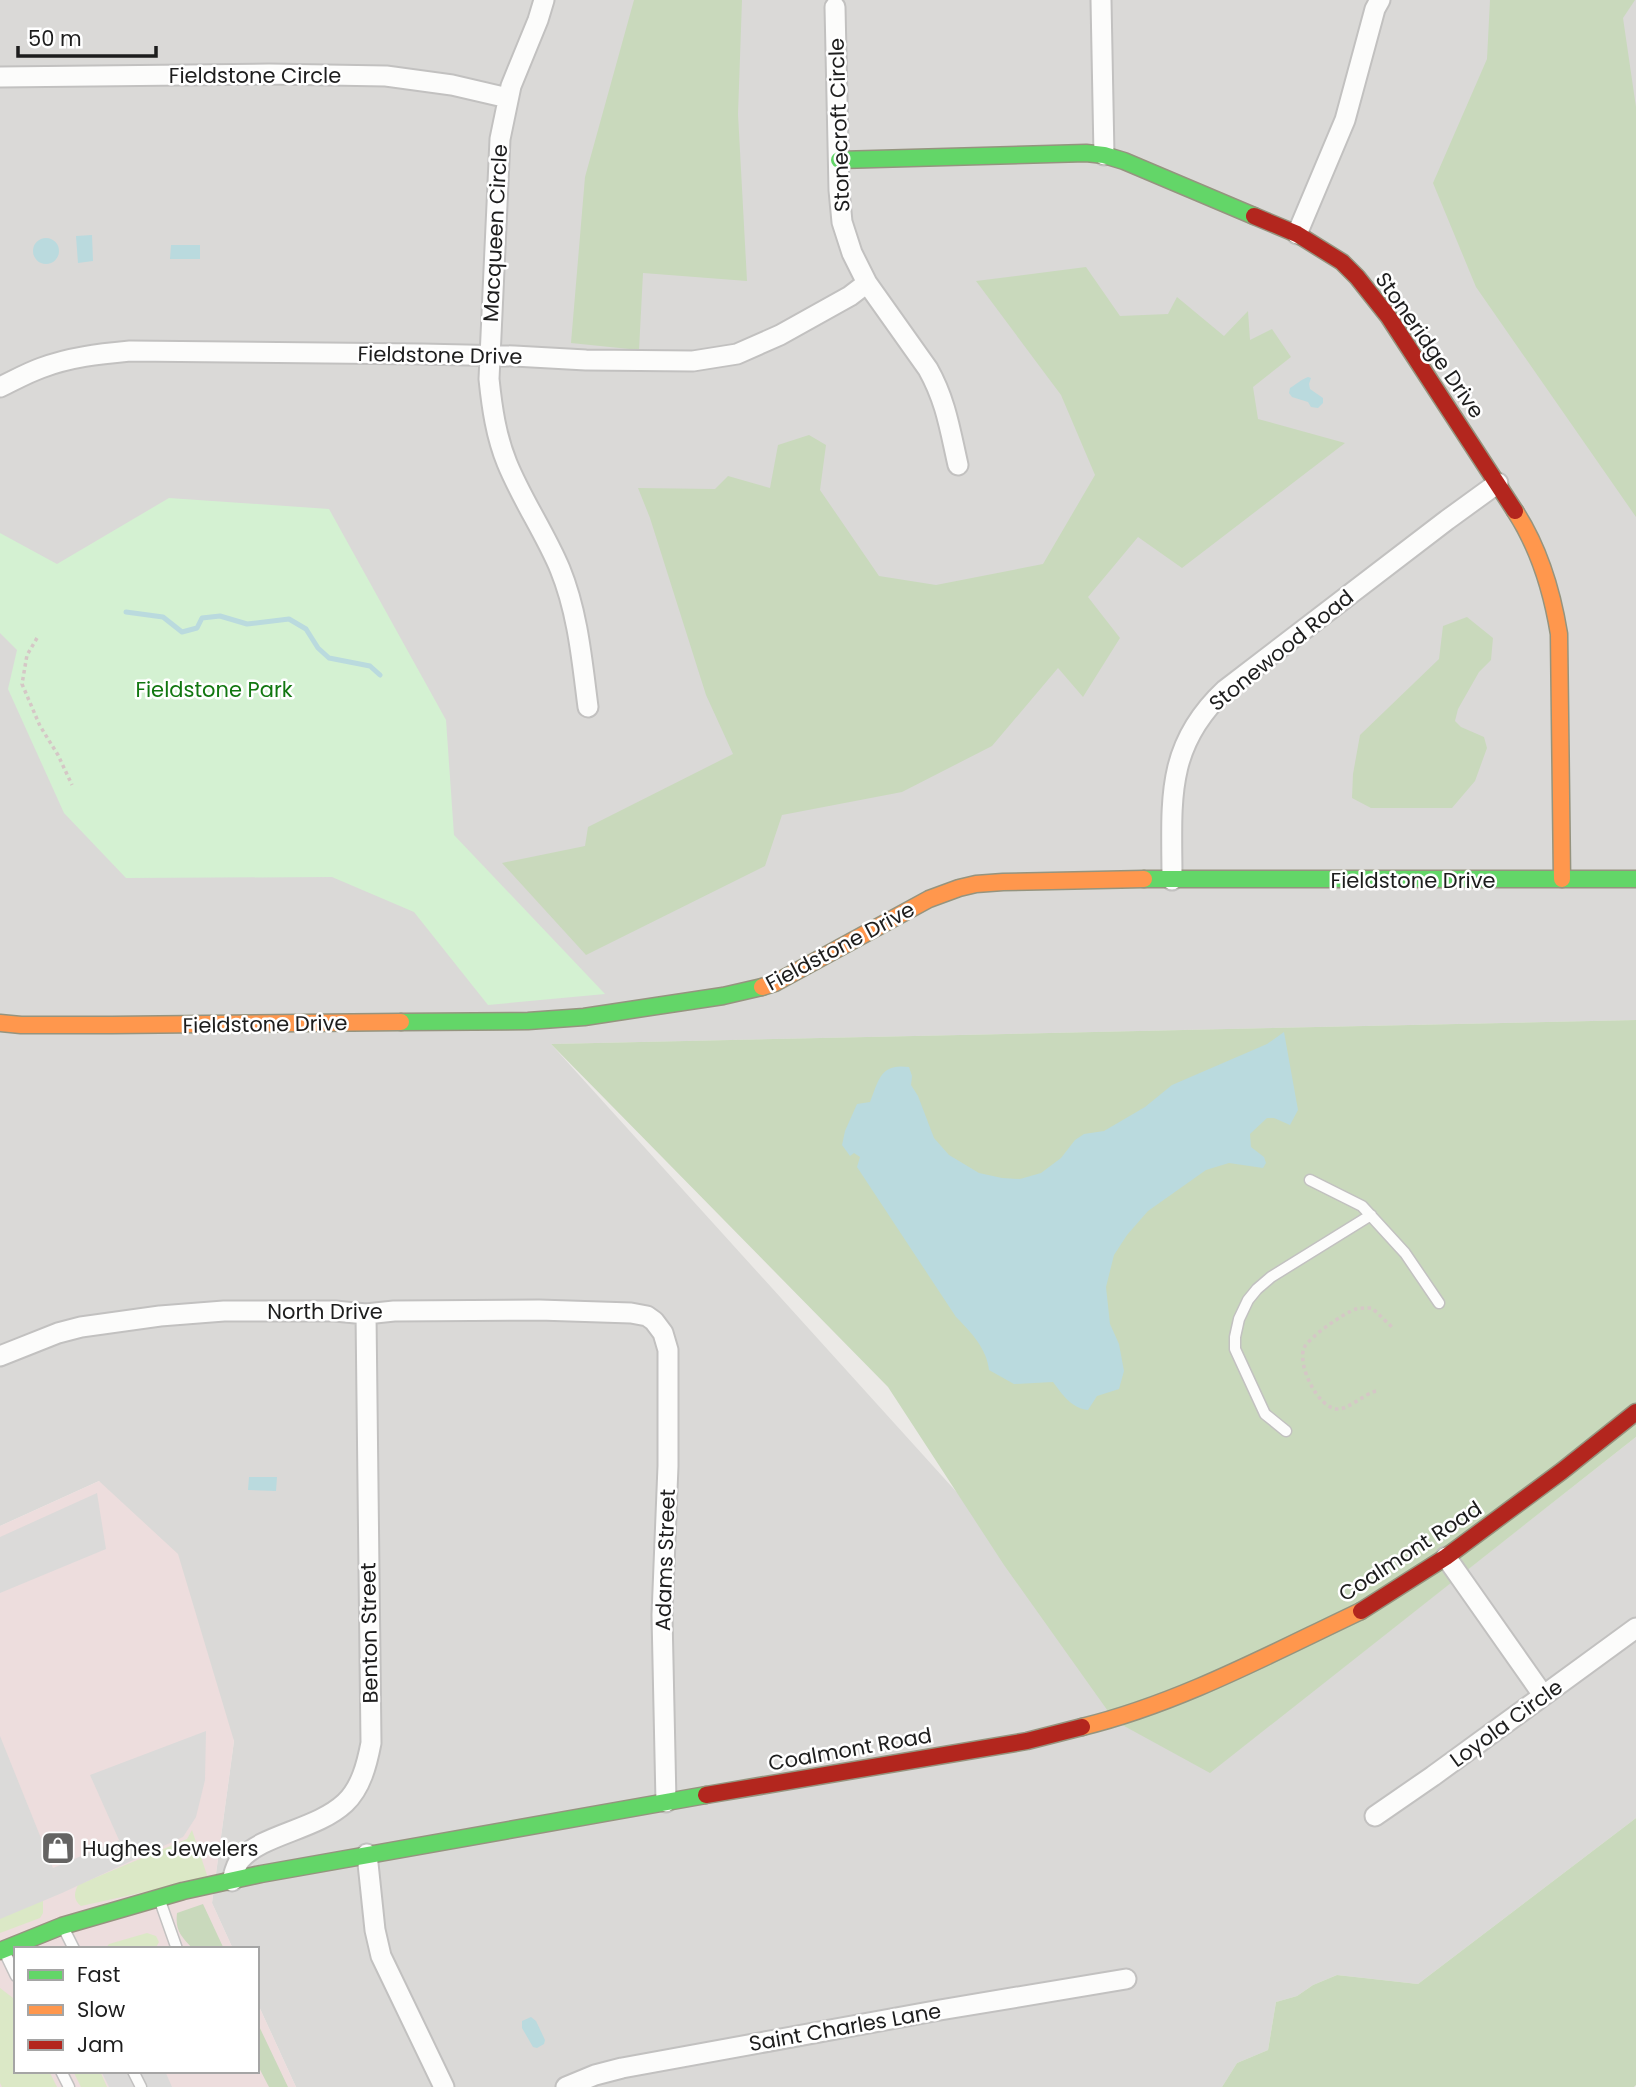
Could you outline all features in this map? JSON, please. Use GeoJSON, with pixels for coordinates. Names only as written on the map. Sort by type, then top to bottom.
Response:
{"type":"FeatureCollection","features":[{"type":"Feature","properties":{"kind":"street","name":"Macqueen Circle"},"geometry":{"type":"LineString","coordinates":[[544,0],[508,98],[498,160],[489,356],[491,398],[501,446],[512,474],[540,526],[564,581],[579,637],[588,707]]}},
{"type":"Feature","properties":{"kind":"street"},"geometry":{"type":"LineString","coordinates":[[1101,0],[1104,155]]}},
{"type":"Feature","properties":{"kind":"street"},"geometry":{"type":"LineString","coordinates":[[1297,234],[1345,120],[1375,9],[1380,0]]}},
{"type":"Feature","properties":{"kind":"street","name":"Stonecroft Circle"},"geometry":{"type":"LineString","coordinates":[[835,7],[842,222],[852,253],[867,283],[936,384],[943,399],[958,465]]}},
{"type":"Feature","properties":{"kind":"street","name":"Fieldstone Circle"},"geometry":{"type":"LineString","coordinates":[[0,77],[269,74],[386,76],[452,85],[508,98]]}},
{"type":"Feature","properties":{"kind":"street","name":"Stoneridge Drive"},"geometry":{"type":"LineString","coordinates":[[839,160],[1086,153],[1104,155],[1297,234],[1342,262],[1388,316],[1498,483],[1538,554],[1550,588],[1557,621],[1560,660],[1562,879]]}},
{"type":"Feature","properties":{"kind":"street","name":"Fieldstone Drive"},"geometry":{"type":"LineString","coordinates":[[0,387],[40,368],[71,359],[130,351],[489,356],[668,363],[719,358],[737,354],[780,335],[850,296],[867,283]]}},
{"type":"Feature","properties":{"kind":"street","name":"Stonewood Road"},"geometry":{"type":"LineString","coordinates":[[1172,880],[1172,806],[1175,779],[1185,745],[1208,706],[1247,673],[1498,483]]}},
{"type":"Feature","properties":{"kind":"street","name":"Fieldstone Drive"},"geometry":{"type":"LineString","coordinates":[[0,1023],[112,1026],[528,1021],[584,1017],[755,990],[775,983],[929,899],[959,888],[1003,882],[1113,879],[1636,879]]}},
{"type":"Feature","properties":{"kind":"street","name":"North Drive"},"geometry":{"type":"LineString","coordinates":[[0,1356],[81,1326],[117,1320],[224,1311],[334,1311],[366,1314],[394,1311],[631,1312],[647,1316],[654,1321]]}},
{"type":"Feature","properties":{"kind":"street","name":"Benton Street"},"geometry":{"type":"LineString","coordinates":[[232,1881],[239,1861],[249,1853],[323,1819],[348,1801],[367,1763],[371,1743],[366,1314]]}},
{"type":"Feature","properties":{"kind":"street","name":"Adams Street"},"geometry":{"type":"LineString","coordinates":[[654,1321],[663,1333],[668,1350],[668,1466],[662,1615],[666,1802]]}},
{"type":"Feature","properties":{"kind":"street","name":"Coalmont Road"},"geometry":{"type":"LineString","coordinates":[[2,1950],[62,1926],[158,1897],[232,1881],[366,1854],[1027,1741],[1104,1722],[1159,1704],[1367,1608],[1446,1557],[1636,1412]]}},
{"type":"Feature","properties":{"kind":"street"},"geometry":{"type":"LineString","coordinates":[[1446,1557],[1543,1695]]}},
{"type":"Feature","properties":{"kind":"street","name":"Loyola Circle"},"geometry":{"type":"LineString","coordinates":[[1375,1816],[1636,1628]]}},
{"type":"Feature","properties":{"kind":"street"},"geometry":{"type":"LineString","coordinates":[[366,1854],[374,1930],[381,1956],[444,2087]]}},
{"type":"Feature","properties":{"kind":"street","name":"Saint Charles Lane"},"geometry":{"type":"LineString","coordinates":[[566,2087],[622,2068],[1126,1979]]}},
{"type":"Feature","properties":{"kind":"lane"},"geometry":{"type":"LineString","coordinates":[[1310,1180],[1362,1206],[1405,1253],[1439,1303]]}},
{"type":"Feature","properties":{"kind":"lane"},"geometry":{"type":"LineString","coordinates":[[1286,1431],[1265,1414],[1235,1349],[1239,1319],[1248,1300],[1271,1277],[1371,1215]]}},
{"type":"Feature","properties":{"kind":"lane"},"geometry":{"type":"LineString","coordinates":[[158,1897],[176,1947]]}},
{"type":"Feature","properties":{"kind":"lane"},"geometry":{"type":"LineString","coordinates":[[62,1926],[73,1947]]}},
{"type":"Feature","properties":{"kind":"lane"},"geometry":{"type":"LineString","coordinates":[[2,1950],[14,1972]]}},
{"type":"Feature","properties":{"kind":"path"},"geometry":{"type":"LineString","coordinates":[[37,638],[27,655],[22,684],[40,726],[72,785]]}},
{"type":"Feature","properties":{"kind":"path"},"geometry":{"type":"LineString","coordinates":[[1376,1391],[1344,1408],[1332,1407],[1320,1399],[1309,1382],[1303,1360],[1304,1347],[1316,1335],[1355,1310],[1372,1308],[1394,1329]]}},
{"type":"Feature","properties":{"kind":"shaded area"},"geometry":{"type":"Polygon","coordinates":[[[0,0],[1636,0],[1636,1020],[551,1044],[1210,1772],[1636,1437],[1636,1818],[1418,1984],[1337,1975],[1313,1985],[1297,1996],[1276,2002],[1268,2050],[1237,2063],[1222,2087],[296,2087],[259,2006],[259,1947],[232,1947],[212,1903],[234,1741],[99,1481],[0,1526],[0,0]]]}},
{"type":"Feature","properties":{"kind":"shaded area"},"geometry":{"type":"Polygon","coordinates":[[[99,1481],[178,1554],[234,1741],[212,1903],[232,1947],[14,1947],[14,2073],[259,2073],[259,2006],[296,2087],[0,2087],[0,1526],[99,1481]]]}},
{"type":"Feature","properties":{"kind":"shaded area"},"geometry":{"type":"Polygon","coordinates":[[[97,1493],[106,1549],[0,1593],[0,1537],[97,1493]]]}},
{"type":"Feature","properties":{"kind":"shaded area"},"geometry":{"type":"Polygon","coordinates":[[[206,1731],[205,1780],[196,1817],[183,1837],[0,1919],[0,1736],[53,1868],[119,1840],[90,1775],[206,1731]]]}},
{"type":"Feature","properties":{"kind":"shaded area"},"geometry":{"type":"Polygon","coordinates":[[[102,2073],[166,2073],[172,2087],[109,2087],[102,2073]]]}},
{"type":"Feature","properties":{"kind":"green space"},"geometry":{"type":"Polygon","coordinates":[[[634,0],[742,0],[738,114],[747,281],[643,273],[639,350],[571,343],[585,177],[634,0]]]}},
{"type":"Feature","properties":{"kind":"green space"},"geometry":{"type":"Polygon","coordinates":[[[1490,0],[1635,0],[1623,18],[1636,107],[1636,517],[1476,287],[1433,183],[1487,59],[1490,0]]]}},
{"type":"Feature","properties":{"kind":"green space"},"geometry":{"type":"Polygon","coordinates":[[[1086,267],[1120,316],[1168,314],[1177,297],[1224,336],[1248,311],[1250,340],[1272,329],[1291,357],[1253,387],[1258,419],[1345,443],[1182,568],[1138,537],[1088,597],[1120,638],[1083,697],[1058,668],[992,746],[902,792],[782,815],[765,866],[586,955],[502,863],[585,846],[588,827],[733,754],[706,695],[638,488],[715,489],[728,476],[770,488],[778,445],[809,435],[826,445],[820,490],[879,576],[936,585],[1043,564],[1095,475],[1061,395],[976,281],[1086,267]]]}},
{"type":"Feature","properties":{"kind":"green space","name":"Fieldstone Park"},"geometry":{"type":"Polygon","coordinates":[[[169,498],[329,509],[446,720],[454,835],[605,994],[488,1005],[414,912],[332,877],[126,878],[64,813],[8,689],[17,650],[0,633],[0,533],[57,564],[169,498]]]}},
{"type":"Feature","properties":{"kind":"green space"},"geometry":{"type":"Polygon","coordinates":[[[1467,617],[1493,638],[1491,660],[1479,672],[1458,709],[1455,721],[1461,727],[1484,737],[1487,748],[1475,781],[1452,808],[1371,808],[1352,798],[1360,735],[1439,659],[1443,626],[1467,617]]]}},
{"type":"Feature","properties":{"kind":"green space"},"geometry":{"type":"Polygon","coordinates":[[[1636,1020],[1636,1437],[1210,1773],[1115,1721],[1004,1565],[888,1387],[551,1044],[1636,1020]]]}},
{"type":"Feature","properties":{"kind":"green space"},"geometry":{"type":"Polygon","coordinates":[[[1636,1818],[1634,2087],[1222,2087],[1237,2063],[1268,2050],[1276,2002],[1297,1996],[1313,1985],[1337,1975],[1418,1984],[1636,1818]]]}},
{"type":"Feature","properties":{"kind":"green space"},"geometry":{"type":"Polygon","coordinates":[[[192,1830],[208,1878],[81,1906],[75,1899],[78,1885],[187,1839],[192,1830]]]}},
{"type":"Feature","properties":{"kind":"green space"},"geometry":{"type":"Polygon","coordinates":[[[43,1901],[40,1918],[0,1933],[0,1910],[43,1901]]]}},
{"type":"Feature","properties":{"kind":"green space"},"geometry":{"type":"Polygon","coordinates":[[[203,1904],[223,1947],[191,1947],[180,1933],[177,1913],[203,1904]]]}},
{"type":"Feature","properties":{"kind":"green space"},"geometry":{"type":"Polygon","coordinates":[[[147,1933],[156,1936],[159,1942],[156,1947],[107,1947],[147,1933]]]}},
{"type":"Feature","properties":{"kind":"green space"},"geometry":{"type":"Polygon","coordinates":[[[0,1988],[14,2000],[14,2073],[50,2073],[57,2087],[2,2087],[0,1988]]]}},
{"type":"Feature","properties":{"kind":"green space"},"geometry":{"type":"Polygon","coordinates":[[[259,2026],[288,2087],[269,2087],[259,2068],[259,2026]]]}},
{"type":"Feature","properties":{"kind":"green space"},"geometry":{"type":"Polygon","coordinates":[[[74,2073],[101,2073],[107,2087],[81,2087],[74,2073]]]}},
{"type":"Feature","properties":{"kind":"water"},"geometry":{"type":"Polygon","coordinates":[[[92,235],[93,261],[78,263],[76,236],[92,235]]]}},
{"type":"Feature","properties":{"kind":"water"},"geometry":{"type":"Polygon","coordinates":[[[46,238],[55,242],[59,251],[55,260],[46,264],[37,260],[33,251],[37,242],[46,238]]]}},
{"type":"Feature","properties":{"kind":"water"},"geometry":{"type":"Polygon","coordinates":[[[171,245],[200,245],[200,259],[170,259],[171,245]]]}},
{"type":"Feature","properties":{"kind":"water"},"geometry":{"type":"Polygon","coordinates":[[[1308,377],[1311,378],[1310,389],[1323,398],[1323,403],[1318,408],[1311,407],[1308,402],[1292,397],[1289,393],[1290,388],[1308,377]]]}},
{"type":"Feature","properties":{"kind":"water"},"geometry":{"type":"Polygon","coordinates":[[[1284,1032],[1298,1110],[1290,1125],[1267,1118],[1250,1134],[1251,1147],[1264,1157],[1266,1163],[1263,1168],[1229,1163],[1206,1170],[1148,1211],[1127,1235],[1114,1255],[1106,1287],[1110,1324],[1119,1344],[1124,1371],[1119,1389],[1097,1396],[1088,1410],[1072,1403],[1053,1382],[1014,1384],[989,1370],[988,1362],[977,1341],[956,1317],[857,1167],[860,1157],[854,1153],[850,1156],[842,1145],[857,1104],[870,1102],[882,1074],[892,1068],[909,1067],[911,1085],[934,1138],[949,1155],[979,1173],[1020,1179],[1041,1173],[1061,1158],[1075,1140],[1084,1134],[1104,1131],[1145,1107],[1172,1085],[1267,1044],[1284,1032]]]}},
{"type":"Feature","properties":{"kind":"water"},"geometry":{"type":"Polygon","coordinates":[[[249,1477],[277,1477],[276,1491],[248,1490],[249,1477]]]}},
{"type":"Feature","properties":{"kind":"water"},"geometry":{"type":"Polygon","coordinates":[[[531,2017],[536,2021],[545,2040],[544,2044],[537,2048],[533,2047],[522,2028],[522,2021],[531,2017]]]}},
{"type":"Feature","properties":{"kind":"waterway"},"geometry":{"type":"LineString","coordinates":[[126,612],[163,617],[182,632],[197,628],[202,618],[220,616],[247,624],[289,619],[306,629],[318,648],[329,658],[370,666],[380,675]]}},
{"type":"Feature","properties":{"kind":"traffic: fast"},"geometry":{"type":"LineString","coordinates":[[839,160],[1086,153],[1104,155],[1254,216]]}},
{"type":"Feature","properties":{"kind":"traffic: fast"},"geometry":{"type":"LineString","coordinates":[[1144,879],[1636,879]]}},
{"type":"Feature","properties":{"kind":"traffic: fast"},"geometry":{"type":"LineString","coordinates":[[401,1022],[528,1021],[584,1017],[723,996],[762,987]]}},
{"type":"Feature","properties":{"kind":"traffic: fast"},"geometry":{"type":"LineString","coordinates":[[0,1951],[62,1926],[183,1891],[261,1874],[706,1795]]}},
{"type":"Feature","properties":{"kind":"traffic: slow"},"geometry":{"type":"LineString","coordinates":[[1515,511],[1543,570],[1559,634],[1562,879]]}},
{"type":"Feature","properties":{"kind":"traffic: slow"},"geometry":{"type":"LineString","coordinates":[[762,987],[775,983],[929,899],[959,888],[1003,882],[1144,879]]}},
{"type":"Feature","properties":{"kind":"traffic: slow"},"geometry":{"type":"LineString","coordinates":[[0,1023],[112,1025],[401,1022]]}},
{"type":"Feature","properties":{"kind":"traffic: slow"},"geometry":{"type":"LineString","coordinates":[[1082,1727],[1154,1705],[1189,1691],[1361,1611]]}},
{"type":"Feature","properties":{"kind":"traffic: jam"},"geometry":{"type":"LineString","coordinates":[[1254,216],[1297,234],[1342,262],[1357,277],[1388,316],[1515,511]]}},
{"type":"Feature","properties":{"kind":"traffic: jam"},"geometry":{"type":"LineString","coordinates":[[1361,1611],[1446,1557],[1636,1412]]}},
{"type":"Feature","properties":{"kind":"traffic: jam"},"geometry":{"type":"LineString","coordinates":[[706,1795],[1027,1741],[1082,1727]]}},
{"type":"Feature","properties":{"kind":"place","name":"Hughes Jewelers"},"geometry":{"type":"Point","coordinates":[58,1848]}}]}
